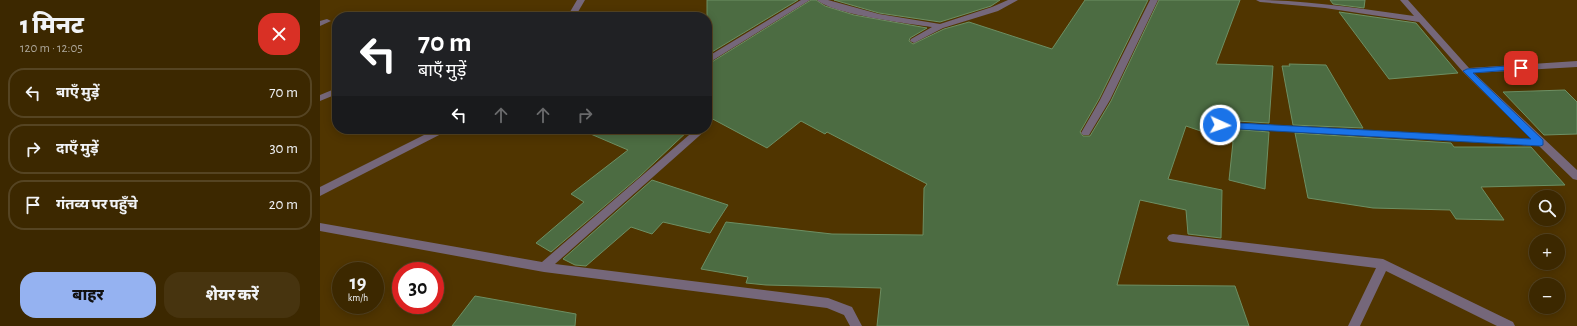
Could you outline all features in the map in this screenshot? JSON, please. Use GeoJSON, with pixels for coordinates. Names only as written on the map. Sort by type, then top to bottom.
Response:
{"type":"FeatureCollection","features":[{"type":"Feature","properties":{"kind":"street"},"geometry":{"type":"LineString","coordinates":[[574,12],[581,0]]}},
{"type":"Feature","properties":{"kind":"street"},"geometry":{"type":"LineString","coordinates":[[712,57],[806,0]]}},
{"type":"Feature","properties":{"kind":"street"},"geometry":{"type":"LineString","coordinates":[[821,0],[832,5],[905,22],[940,26]]}},
{"type":"Feature","properties":{"kind":"street"},"geometry":{"type":"LineString","coordinates":[[914,41],[940,26],[995,9],[1014,0]]}},
{"type":"Feature","properties":{"kind":"street"},"geometry":{"type":"LineString","coordinates":[[1086,133],[1105,100],[1154,0]]}},
{"type":"Feature","properties":{"kind":"street"},"geometry":{"type":"LineString","coordinates":[[1260,0],[1325,6],[1423,20]]}},
{"type":"Feature","properties":{"kind":"street"},"geometry":{"type":"LineString","coordinates":[[1404,0],[1467,71],[1540,143],[1577,176]]}},
{"type":"Feature","properties":{"kind":"street"},"geometry":{"type":"LineString","coordinates":[[1467,71],[1577,64]]}},
{"type":"Feature","properties":{"kind":"street"},"geometry":{"type":"LineString","coordinates":[[320,98],[332,92]]}},
{"type":"Feature","properties":{"kind":"street"},"geometry":{"type":"LineString","coordinates":[[1220,125],[1540,143]]}},
{"type":"Feature","properties":{"kind":"street"},"geometry":{"type":"LineString","coordinates":[[320,192],[434,134]]}},
{"type":"Feature","properties":{"kind":"street"},"geometry":{"type":"LineString","coordinates":[[544,267],[696,134]]}},
{"type":"Feature","properties":{"kind":"street"},"geometry":{"type":"LineString","coordinates":[[320,227],[544,267],[828,303],[848,311],[856,326]]}},
{"type":"Feature","properties":{"kind":"street"},"geometry":{"type":"LineString","coordinates":[[1173,238],[1383,264],[1509,326]]}},
{"type":"Feature","properties":{"kind":"street"},"geometry":{"type":"LineString","coordinates":[[1354,326],[1383,264]]}},
{"type":"Feature","properties":{"kind":"building"},"geometry":{"type":"Polygon","coordinates":[[[707,0],[798,0],[712,52],[712,12],[707,12],[707,0]]]}},
{"type":"Feature","properties":{"kind":"building"},"geometry":{"type":"Polygon","coordinates":[[[811,0],[816,0],[825,6],[854,15],[927,28],[910,38],[909,41],[913,44],[944,29],[969,22],[1052,49],[1085,0],[1148,0],[1099,99],[1080,132],[1083,136],[1090,136],[1111,101],[1159,0],[1240,0],[1216,64],[1273,66],[1269,123],[1220,120],[1214,125],[1217,128],[1269,132],[1265,189],[1229,180],[1233,142],[1186,126],[1168,179],[1222,190],[1221,238],[1188,234],[1186,210],[1140,200],[1117,285],[1235,286],[1249,326],[877,326],[881,288],[766,285],[746,283],[748,277],[701,269],[726,222],[832,234],[923,235],[924,188],[927,184],[827,132],[825,134],[801,121],[767,148],[712,119],[712,62],[811,0]]]}},
{"type":"Feature","properties":{"kind":"building"},"geometry":{"type":"Polygon","coordinates":[[[834,0],[1000,0],[991,6],[940,22],[879,13],[834,0]]]}},
{"type":"Feature","properties":{"kind":"building"},"geometry":{"type":"Polygon","coordinates":[[[1330,0],[1365,0],[1364,8],[1333,4],[1330,0]]]}},
{"type":"Feature","properties":{"kind":"building"},"geometry":{"type":"Polygon","coordinates":[[[1339,12],[1416,23],[1458,73],[1389,79],[1339,12]]]}},
{"type":"Feature","properties":{"kind":"building"},"geometry":{"type":"Polygon","coordinates":[[[1289,64],[1326,65],[1363,128],[1293,125],[1282,66],[1290,66],[1289,64]]]}},
{"type":"Feature","properties":{"kind":"building"},"geometry":{"type":"Polygon","coordinates":[[[1565,90],[1577,102],[1577,134],[1544,135],[1503,92],[1565,90]]]}},
{"type":"Feature","properties":{"kind":"building"},"geometry":{"type":"Polygon","coordinates":[[[1295,133],[1451,143],[1454,147],[1531,147],[1565,185],[1481,187],[1504,220],[1456,219],[1450,210],[1373,208],[1308,198],[1295,133]]]}},
{"type":"Feature","properties":{"kind":"building"},"geometry":{"type":"Polygon","coordinates":[[[591,134],[685,134],[640,176],[551,252],[536,243],[584,202],[571,194],[628,150],[591,134]]]}},
{"type":"Feature","properties":{"kind":"building"},"geometry":{"type":"Polygon","coordinates":[[[652,180],[728,205],[710,233],[663,222],[652,234],[631,227],[586,266],[575,265],[563,259],[652,180]]]}},
{"type":"Feature","properties":{"kind":"building"},"geometry":{"type":"Polygon","coordinates":[[[475,296],[576,314],[575,326],[452,326],[475,296]]]}},
{"type":"Feature","properties":{"kind":"route"},"geometry":{"type":"LineString","coordinates":[[1220,125],[1540,143],[1467,71],[1521,68]]}}]}
